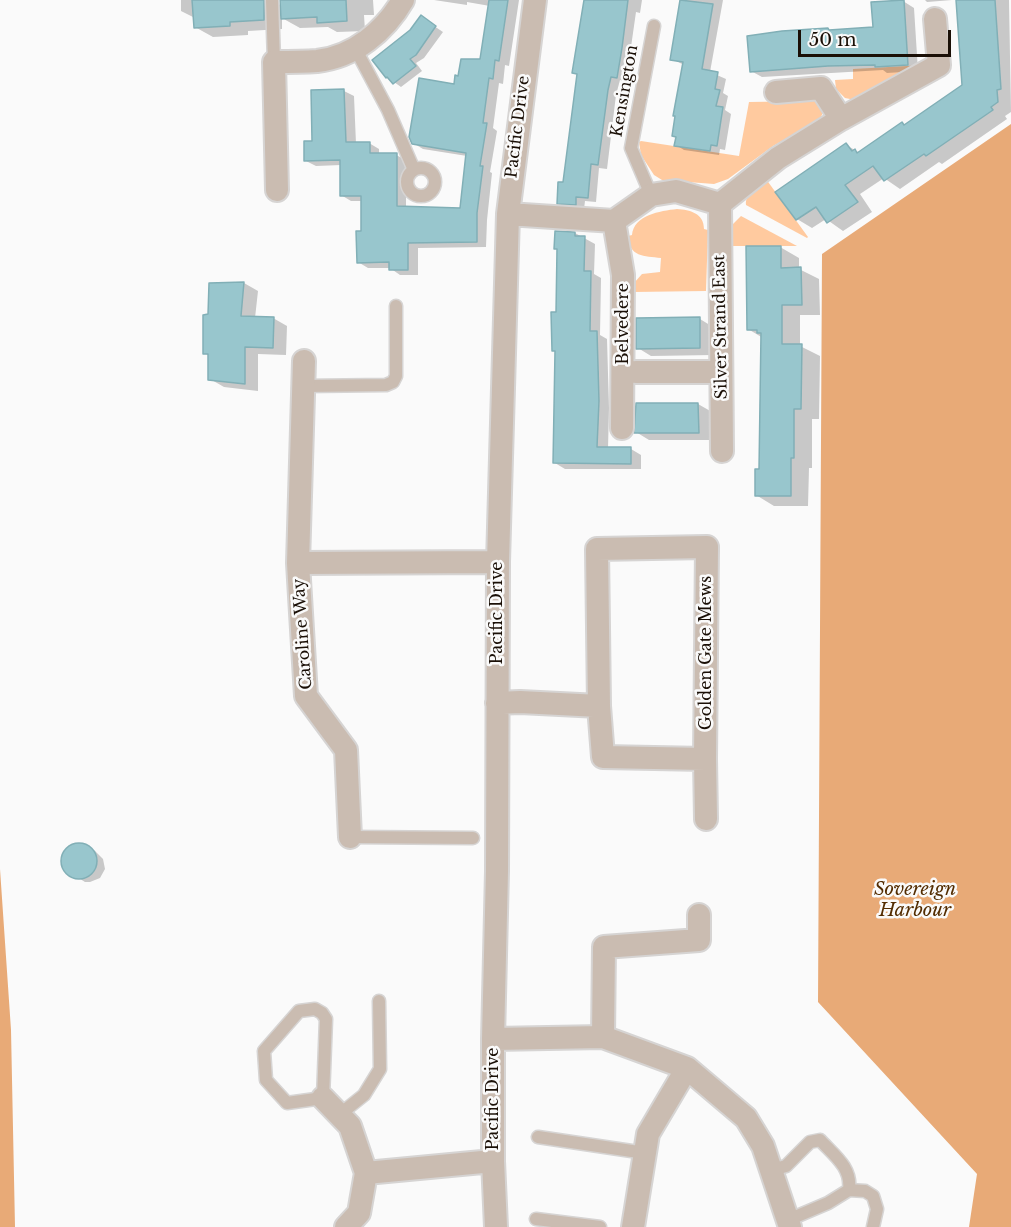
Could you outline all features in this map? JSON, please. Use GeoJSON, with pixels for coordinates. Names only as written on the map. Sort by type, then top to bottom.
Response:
{"type":"FeatureCollection","features":[{"type":"Feature","properties":{"kind":"street"},"geometry":{"type":"LineString","coordinates":[[277,190],[274,62],[319,61],[346,53],[379,31],[404,0]]}},
{"type":"Feature","properties":{"kind":"street","name":"Pacific Drive"},"geometry":{"type":"LineString","coordinates":[[496,1227],[493,1161],[493,1039],[497,872],[498,562],[508,214],[535,0]]}},
{"type":"Feature","properties":{"kind":"street"},"geometry":{"type":"LineString","coordinates":[[508,214],[614,220],[651,195],[676,192],[720,204],[778,158],[841,118],[939,65],[935,19]]}},
{"type":"Feature","properties":{"kind":"street"},"geometry":{"type":"LineString","coordinates":[[776,92],[821,88],[841,118]]}},
{"type":"Feature","properties":{"kind":"street","name":"Silver Strand East"},"geometry":{"type":"LineString","coordinates":[[720,204],[722,451]]}},
{"type":"Feature","properties":{"kind":"street","name":"Belvedere"},"geometry":{"type":"LineString","coordinates":[[614,220],[623,275],[622,428]]}},
{"type":"Feature","properties":{"kind":"street","name":"Caroline Way"},"geometry":{"type":"LineString","coordinates":[[304,361],[298,563],[306,696],[346,750],[350,837]]}},
{"type":"Feature","properties":{"kind":"street"},"geometry":{"type":"LineString","coordinates":[[636,372],[721,372]]}},
{"type":"Feature","properties":{"kind":"street","name":"Golden Gate Mews"},"geometry":{"type":"LineString","coordinates":[[600,706],[597,549],[707,547],[706,819]]}},
{"type":"Feature","properties":{"kind":"street","name":"Caroline Way"},"geometry":{"type":"LineString","coordinates":[[298,563],[498,562]]}},
{"type":"Feature","properties":{"kind":"street"},"geometry":{"type":"LineString","coordinates":[[497,703],[600,706],[603,757],[705,759]]}},
{"type":"Feature","properties":{"kind":"street"},"geometry":{"type":"LineString","coordinates":[[603,1037],[604,947],[699,940],[699,915]]}},
{"type":"Feature","properties":{"kind":"street"},"geometry":{"type":"LineString","coordinates":[[493,1039],[603,1037],[687,1068],[746,1118],[763,1146],[789,1223]]}},
{"type":"Feature","properties":{"kind":"street"},"geometry":{"type":"LineString","coordinates":[[633,1227],[648,1134],[687,1068]]}},
{"type":"Feature","properties":{"kind":"street"},"geometry":{"type":"LineString","coordinates":[[323,1098],[350,1126],[366,1173],[359,1213],[346,1227]]}},
{"type":"Feature","properties":{"kind":"street"},"geometry":{"type":"LineString","coordinates":[[366,1173],[493,1161]]}},
{"type":"Feature","properties":{"kind":"lane"},"geometry":{"type":"LineString","coordinates":[[272,0],[274,62]]}},
{"type":"Feature","properties":{"kind":"lane","name":"Kensington"},"geometry":{"type":"LineString","coordinates":[[651,195],[632,148],[654,26]]}},
{"type":"Feature","properties":{"kind":"lane"},"geometry":{"type":"LineString","coordinates":[[356,48],[388,110],[414,170]]}},
{"type":"Feature","properties":{"kind":"lane"},"geometry":{"type":"LineString","coordinates":[[304,386],[386,385],[393,382],[396,376],[396,306]]}},
{"type":"Feature","properties":{"kind":"lane"},"geometry":{"type":"LineString","coordinates":[[350,837],[473,838]]}},
{"type":"Feature","properties":{"kind":"lane"},"geometry":{"type":"LineString","coordinates":[[339,1115],[364,1095],[380,1069],[379,1001]]}},
{"type":"Feature","properties":{"kind":"lane"},"geometry":{"type":"LineString","coordinates":[[315,1009],[326,1019],[323,1098],[287,1103],[266,1080],[264,1051],[299,1011],[315,1009]]}},
{"type":"Feature","properties":{"kind":"lane"},"geometry":{"type":"LineString","coordinates":[[538,1137],[645,1153]]}},
{"type":"Feature","properties":{"kind":"lane"},"geometry":{"type":"LineString","coordinates":[[772,1170],[786,1166],[810,1142],[820,1140],[845,1167],[850,1179],[849,1191]]}},
{"type":"Feature","properties":{"kind":"lane"},"geometry":{"type":"LineString","coordinates":[[789,1223],[849,1191],[865,1191],[873,1196],[877,1209],[873,1227]]}},
{"type":"Feature","properties":{"kind":"lane"},"geometry":{"type":"LineString","coordinates":[[536,1219],[600,1227]]}},
{"type":"Feature","properties":{"kind":"shaded area"},"geometry":{"type":"Polygon","coordinates":[[[925,65],[855,100],[845,98],[836,89],[835,80],[853,79],[853,69],[925,65]]]}},
{"type":"Feature","properties":{"kind":"shaded area"},"geometry":{"type":"Polygon","coordinates":[[[815,101],[823,106],[823,113],[818,121],[773,146],[728,179],[714,184],[662,180],[654,175],[641,155],[639,142],[641,141],[739,156],[749,102],[815,101]]]}},
{"type":"Feature","properties":{"kind":"shaded area"},"geometry":{"type":"Polygon","coordinates":[[[766,179],[807,238],[746,205],[750,193],[766,179]]]}},
{"type":"Feature","properties":{"kind":"shaded area"},"geometry":{"type":"Polygon","coordinates":[[[677,209],[695,213],[702,219],[704,229],[708,230],[706,291],[633,292],[634,283],[642,274],[660,272],[661,258],[643,256],[634,252],[628,236],[632,235],[637,223],[649,215],[677,209]]]}},
{"type":"Feature","properties":{"kind":"shaded area"},"geometry":{"type":"Polygon","coordinates":[[[741,216],[797,246],[730,246],[733,224],[741,216]]]}},
{"type":"Feature","properties":{"kind":"water","name":"Sovereign Harbour"},"geometry":{"type":"Polygon","coordinates":[[[1011,124],[1011,1227],[969,1227],[977,1174],[818,1002],[822,254],[1011,124]]]}},
{"type":"Feature","properties":{"kind":"water"},"geometry":{"type":"Polygon","coordinates":[[[0,869],[11,1030],[15,1227],[0,1227],[0,869]]]}},
{"type":"Feature","properties":{"kind":"building"},"geometry":{"type":"Polygon","coordinates":[[[192,0],[264,0],[264,20],[230,22],[230,26],[194,28],[192,0]]]}},
{"type":"Feature","properties":{"kind":"building"},"geometry":{"type":"Polygon","coordinates":[[[280,0],[346,0],[347,21],[317,23],[317,17],[281,19],[280,0]]]}},
{"type":"Feature","properties":{"kind":"building"},"geometry":{"type":"Polygon","coordinates":[[[489,0],[508,0],[499,61],[495,60],[493,79],[489,78],[483,123],[487,123],[480,166],[483,166],[477,213],[477,242],[408,243],[408,270],[389,270],[389,262],[357,263],[356,231],[361,231],[361,196],[340,196],[340,160],[304,161],[304,141],[312,141],[311,90],[344,89],[346,142],[370,142],[370,153],[397,153],[397,206],[460,208],[466,153],[412,144],[409,137],[419,78],[454,84],[461,59],[480,59],[489,0]]]}},
{"type":"Feature","properties":{"kind":"building"},"geometry":{"type":"Polygon","coordinates":[[[584,0],[628,0],[617,78],[611,77],[598,165],[591,164],[588,198],[576,197],[576,205],[557,204],[558,182],[563,182],[577,74],[572,73],[584,0]]]}},
{"type":"Feature","properties":{"kind":"building"},"geometry":{"type":"Polygon","coordinates":[[[680,0],[713,4],[702,69],[718,72],[715,89],[720,90],[716,106],[723,107],[717,146],[711,145],[710,151],[674,146],[676,137],[672,136],[675,116],[673,116],[683,62],[670,60],[680,0]]]}},
{"type":"Feature","properties":{"kind":"building"},"geometry":{"type":"Polygon","coordinates":[[[904,0],[908,65],[828,66],[750,72],[747,36],[782,31],[873,27],[871,2],[904,0]]]}},
{"type":"Feature","properties":{"kind":"building"},"geometry":{"type":"Polygon","coordinates":[[[956,0],[995,0],[1001,89],[997,90],[998,102],[991,107],[993,110],[926,156],[924,154],[884,181],[873,166],[845,185],[858,202],[827,223],[816,207],[796,220],[775,192],[846,143],[852,151],[855,149],[857,153],[902,122],[904,125],[962,85],[956,0]]]}},
{"type":"Feature","properties":{"kind":"building"},"geometry":{"type":"Polygon","coordinates":[[[421,15],[436,26],[416,55],[410,59],[416,66],[393,84],[372,60],[410,30],[421,15]]]}},
{"type":"Feature","properties":{"kind":"building"},"geometry":{"type":"Polygon","coordinates":[[[555,231],[575,232],[575,236],[585,236],[584,271],[591,271],[590,331],[597,331],[599,401],[597,447],[631,447],[631,464],[553,463],[555,351],[552,351],[551,312],[556,312],[555,231]]]}},
{"type":"Feature","properties":{"kind":"building"},"geometry":{"type":"Polygon","coordinates":[[[746,246],[781,246],[781,268],[801,267],[802,305],[782,305],[782,344],[802,344],[801,409],[794,409],[791,496],[755,496],[755,469],[759,469],[761,333],[757,333],[757,330],[747,330],[746,246]]]}},
{"type":"Feature","properties":{"kind":"building"},"geometry":{"type":"Polygon","coordinates":[[[244,282],[241,316],[274,317],[273,348],[245,347],[245,384],[208,380],[208,354],[203,354],[203,315],[208,314],[209,283],[244,282]]]}},
{"type":"Feature","properties":{"kind":"building"},"geometry":{"type":"Polygon","coordinates":[[[700,317],[700,348],[636,349],[636,318],[700,317]]]}},
{"type":"Feature","properties":{"kind":"building"},"geometry":{"type":"Polygon","coordinates":[[[636,403],[698,403],[699,433],[634,433],[636,403]]]}},
{"type":"Feature","properties":{"kind":"building"},"geometry":{"type":"Polygon","coordinates":[[[79,843],[91,849],[97,861],[91,873],[79,879],[67,873],[61,861],[67,849],[79,843]]]}}]}
